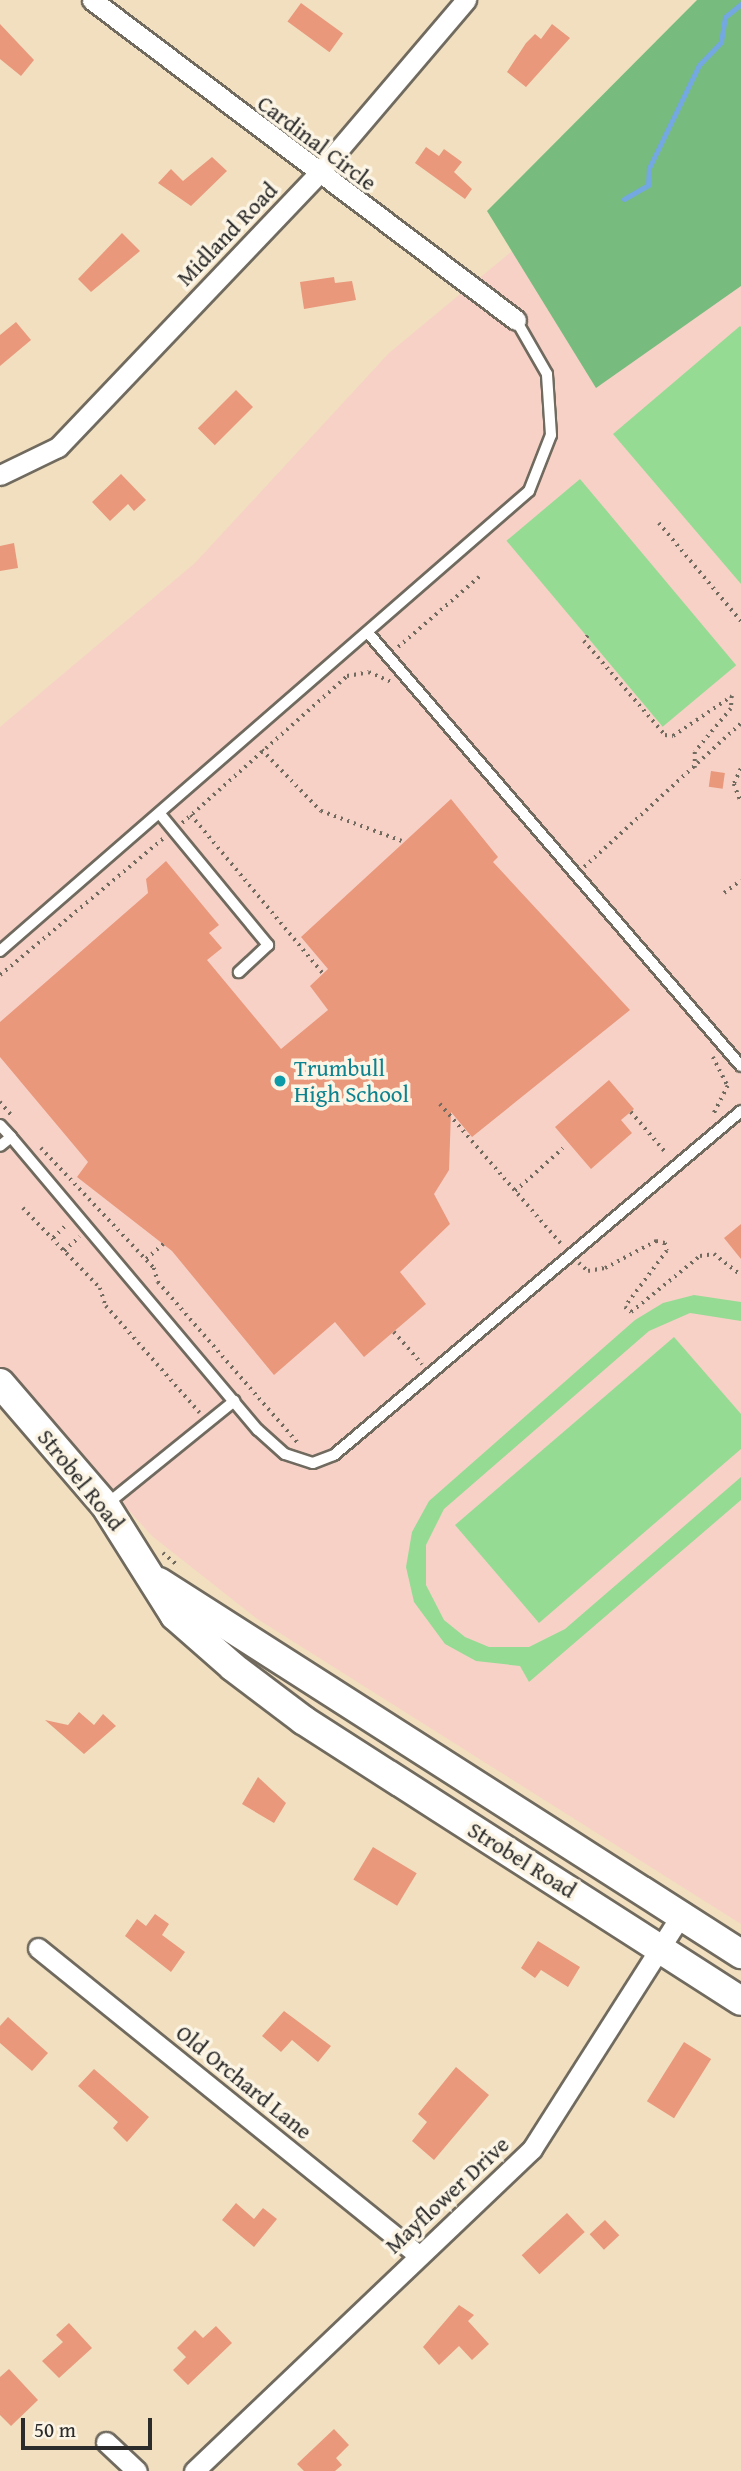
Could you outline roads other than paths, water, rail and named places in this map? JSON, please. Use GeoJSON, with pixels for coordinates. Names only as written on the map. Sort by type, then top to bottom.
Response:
{"type":"FeatureCollection","features":[{"type":"Feature","properties":{"kind":"street","name":"Cardinal Circle"},"geometry":{"type":"LineString","coordinates":[[92,0],[317,175],[516,320]]}},
{"type":"Feature","properties":{"kind":"street","name":"Midland Road"},"geometry":{"type":"LineString","coordinates":[[0,475],[58,447],[317,175],[466,0]]}},
{"type":"Feature","properties":{"kind":"street","name":"Strobel Road"},"geometry":{"type":"LineString","coordinates":[[0,1383],[105,1505],[157,1581],[175,1616],[303,1720],[661,1947],[741,2001]]}},
{"type":"Feature","properties":{"kind":"street","name":"Strobel Road"},"geometry":{"type":"LineString","coordinates":[[157,1581],[322,1690],[683,1912],[741,1954]]}},
{"type":"Feature","properties":{"kind":"street"},"geometry":{"type":"LineString","coordinates":[[303,1720],[322,1690]]}},
{"type":"Feature","properties":{"kind":"street","name":"Mayflower Drive"},"geometry":{"type":"LineString","coordinates":[[194,2471],[532,2149],[683,1912]]}},
{"type":"Feature","properties":{"kind":"street","name":"Old Orchard Lane"},"geometry":{"type":"LineString","coordinates":[[38,1948],[418,2255]]}},
{"type":"Feature","properties":{"kind":"street"},"geometry":{"type":"LineString","coordinates":[[106,2442],[137,2471]]}},
{"type":"Feature","properties":{"kind":"lane"},"geometry":{"type":"LineString","coordinates":[[0,951],[369,634],[529,491],[551,435],[547,374],[516,320]]}},
{"type":"Feature","properties":{"kind":"lane"},"geometry":{"type":"LineString","coordinates":[[369,634],[741,1066]]}},
{"type":"Feature","properties":{"kind":"lane"},"geometry":{"type":"LineString","coordinates":[[160,814],[268,945],[239,972]]}},
{"type":"Feature","properties":{"kind":"lane"},"geometry":{"type":"LineString","coordinates":[[0,1125],[234,1401],[285,1454],[313,1463],[334,1455],[741,1111]]}},
{"type":"Feature","properties":{"kind":"lane"},"geometry":{"type":"LineString","coordinates":[[0,1146],[11,1137]]}},
{"type":"Feature","properties":{"kind":"lane"},"geometry":{"type":"LineString","coordinates":[[105,1505],[234,1401]]}},
{"type":"Feature","properties":{"kind":"waterway"},"geometry":{"type":"LineString","coordinates":[[624,199],[648,185],[649,168],[699,65],[721,42],[725,17],[741,4]]}},
{"type":"Feature","properties":{"kind":"place","name":"Trumbull High School"},"geometry":{"type":"Point","coordinates":[280,1081]}}]}
